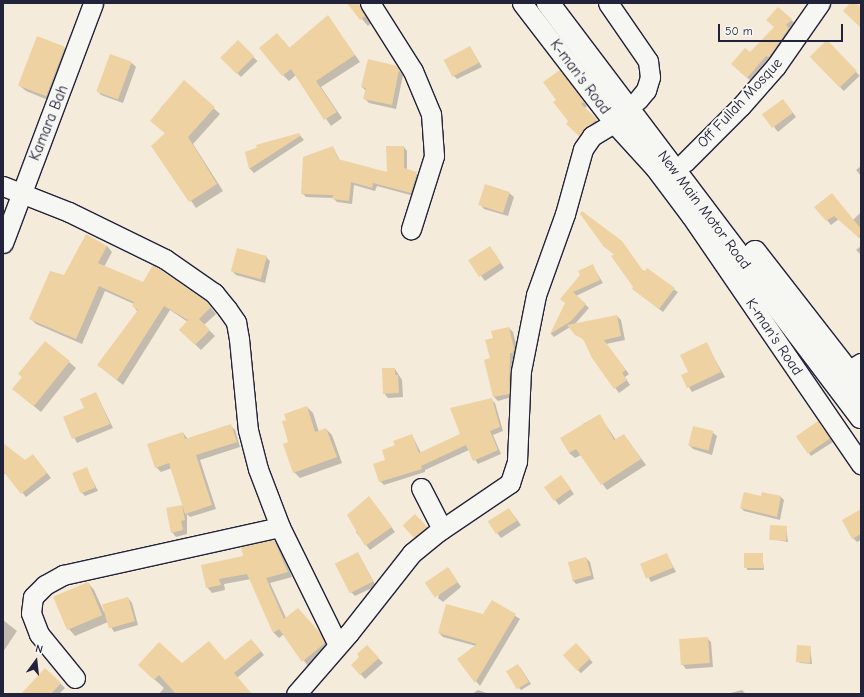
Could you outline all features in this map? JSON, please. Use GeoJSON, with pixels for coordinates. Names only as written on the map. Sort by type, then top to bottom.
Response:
{"type":"FeatureCollection","features":[{"type":"Feature","properties":{"kind":"highway","name":"New Main Motor Road"},"geometry":{"type":"LineString","coordinates":[[548,3],[627,111],[730,257],[847,371],[861,417]]}},
{"type":"Feature","properties":{"kind":"highway","name":"New Main Motor Road"},"geometry":{"type":"LineString","coordinates":[[565,3],[627,111],[685,162],[861,388]]}},
{"type":"Feature","properties":{"kind":"street","name":"Kamara Bah"},"geometry":{"type":"LineString","coordinates":[[3,243],[93,3]]}},
{"type":"Feature","properties":{"kind":"street"},"geometry":{"type":"LineString","coordinates":[[370,3],[413,71],[431,114],[434,156],[411,229]]}},
{"type":"Feature","properties":{"kind":"street","name":"K-man's Road"},"geometry":{"type":"LineString","coordinates":[[522,3],[627,111]]}},
{"type":"Feature","properties":{"kind":"street"},"geometry":{"type":"LineString","coordinates":[[296,694],[338,645],[412,553],[442,529],[510,483],[515,473],[522,371],[536,295],[565,214],[583,149],[592,136],[627,111],[646,90],[650,77],[648,61],[608,3]]}},
{"type":"Feature","properties":{"kind":"street","name":"Off Fullah Mosque"},"geometry":{"type":"LineString","coordinates":[[685,162],[742,106],[776,66],[820,3]]}},
{"type":"Feature","properties":{"kind":"street"},"geometry":{"type":"LineString","coordinates":[[3,186],[69,212],[165,259],[214,293],[227,309],[236,322],[248,430],[258,469],[280,527],[338,645]]}},
{"type":"Feature","properties":{"kind":"street","name":"K-man's Road"},"geometry":{"type":"LineString","coordinates":[[730,257],[810,391],[861,464]]}},
{"type":"Feature","properties":{"kind":"street"},"geometry":{"type":"LineString","coordinates":[[810,391],[847,371]]}},
{"type":"Feature","properties":{"kind":"street"},"geometry":{"type":"LineString","coordinates":[[421,488],[442,529]]}},
{"type":"Feature","properties":{"kind":"street"},"geometry":{"type":"LineString","coordinates":[[74,678],[39,634],[31,613],[33,597],[45,585],[63,575],[280,527]]}},
{"type":"Feature","properties":{"kind":"building"},"geometry":{"type":"Polygon","coordinates":[[[347,3],[359,3],[365,16],[360,20],[347,3]]]}},
{"type":"Feature","properties":{"kind":"building"},"geometry":{"type":"Polygon","coordinates":[[[850,3],[856,3],[861,7],[861,28],[843,11],[850,3]]]}},
{"type":"Feature","properties":{"kind":"building"},"geometry":{"type":"Polygon","coordinates":[[[778,7],[792,19],[786,25],[789,28],[769,57],[766,56],[747,78],[731,64],[745,48],[750,52],[774,27],[766,20],[778,7]]]}},
{"type":"Feature","properties":{"kind":"building"},"geometry":{"type":"Polygon","coordinates":[[[328,15],[355,55],[316,81],[337,112],[324,120],[291,69],[282,76],[259,48],[277,33],[289,48],[328,15]]]}},
{"type":"Feature","properties":{"kind":"building"},"geometry":{"type":"Polygon","coordinates":[[[37,36],[65,47],[46,96],[18,85],[37,36]]]}},
{"type":"Feature","properties":{"kind":"building"},"geometry":{"type":"Polygon","coordinates":[[[238,40],[254,56],[237,74],[220,58],[238,40]]]}},
{"type":"Feature","properties":{"kind":"building"},"geometry":{"type":"Polygon","coordinates":[[[827,40],[857,71],[840,88],[810,57],[827,40]]]}},
{"type":"Feature","properties":{"kind":"building"},"geometry":{"type":"Polygon","coordinates":[[[470,46],[479,63],[452,77],[444,60],[470,46]]]}},
{"type":"Feature","properties":{"kind":"building"},"geometry":{"type":"Polygon","coordinates":[[[110,54],[132,62],[118,99],[96,92],[110,54]]]}},
{"type":"Feature","properties":{"kind":"building"},"geometry":{"type":"Polygon","coordinates":[[[368,59],[397,66],[399,70],[392,105],[363,99],[366,88],[361,87],[368,59]]]}},
{"type":"Feature","properties":{"kind":"building"},"geometry":{"type":"Polygon","coordinates":[[[560,70],[584,102],[581,104],[597,119],[579,136],[566,124],[568,121],[553,102],[556,100],[543,82],[560,70]]]}},
{"type":"Feature","properties":{"kind":"building"},"geometry":{"type":"Polygon","coordinates":[[[184,80],[215,107],[188,137],[217,184],[189,202],[151,146],[165,133],[150,121],[184,80]]]}},
{"type":"Feature","properties":{"kind":"building"},"geometry":{"type":"Polygon","coordinates":[[[783,99],[793,113],[772,128],[762,114],[783,99]]]}},
{"type":"Feature","properties":{"kind":"building"},"geometry":{"type":"Polygon","coordinates":[[[299,133],[300,136],[249,169],[245,152],[257,148],[256,145],[299,133]]]}},
{"type":"Feature","properties":{"kind":"building"},"geometry":{"type":"Polygon","coordinates":[[[333,146],[338,159],[387,172],[386,146],[404,146],[404,168],[417,172],[411,193],[373,183],[372,188],[351,182],[349,201],[332,199],[333,195],[301,194],[303,157],[333,146]]]}},
{"type":"Feature","properties":{"kind":"building"},"geometry":{"type":"Polygon","coordinates":[[[485,184],[510,192],[503,213],[478,205],[485,184]]]}},
{"type":"Feature","properties":{"kind":"building"},"geometry":{"type":"Polygon","coordinates":[[[832,193],[861,229],[859,238],[834,216],[826,221],[814,207],[832,193]]]}},
{"type":"Feature","properties":{"kind":"building"},"geometry":{"type":"Polygon","coordinates":[[[582,211],[622,241],[644,272],[647,268],[675,288],[659,309],[632,289],[633,287],[611,256],[614,254],[604,247],[580,214],[582,211]]]}},
{"type":"Feature","properties":{"kind":"building"},"geometry":{"type":"Polygon","coordinates":[[[86,234],[107,246],[98,263],[143,282],[153,265],[206,301],[211,307],[199,319],[210,330],[195,345],[179,330],[188,320],[164,306],[117,380],[97,365],[138,310],[132,306],[134,302],[99,286],[76,339],[29,319],[50,271],[64,275],[86,234]]]}},
{"type":"Feature","properties":{"kind":"building"},"geometry":{"type":"Polygon","coordinates":[[[490,246],[501,263],[479,277],[468,260],[490,246]]]}},
{"type":"Feature","properties":{"kind":"building"},"geometry":{"type":"Polygon","coordinates":[[[237,248],[267,256],[261,279],[231,271],[237,248]]]}},
{"type":"Feature","properties":{"kind":"building"},"geometry":{"type":"Polygon","coordinates":[[[593,264],[600,280],[573,292],[586,304],[571,321],[550,334],[565,303],[560,299],[580,275],[578,271],[593,264]]]}},
{"type":"Feature","properties":{"kind":"building"},"geometry":{"type":"Polygon","coordinates":[[[617,315],[621,336],[604,340],[626,370],[622,373],[627,380],[614,389],[592,358],[583,339],[575,335],[567,325],[617,315]]]}},
{"type":"Feature","properties":{"kind":"building"},"geometry":{"type":"Polygon","coordinates":[[[509,327],[514,348],[513,353],[510,353],[509,394],[493,397],[484,360],[490,358],[485,340],[493,338],[491,331],[509,327]]]}},
{"type":"Feature","properties":{"kind":"building"},"geometry":{"type":"Polygon","coordinates":[[[45,341],[70,361],[34,406],[12,389],[22,377],[18,374],[45,341]]]}},
{"type":"Feature","properties":{"kind":"building"},"geometry":{"type":"Polygon","coordinates":[[[707,342],[721,372],[687,388],[681,375],[688,372],[680,355],[707,342]]]}},
{"type":"Feature","properties":{"kind":"building"},"geometry":{"type":"Polygon","coordinates":[[[382,368],[395,368],[395,375],[398,375],[399,393],[383,394],[382,368]]]}},
{"type":"Feature","properties":{"kind":"building"},"geometry":{"type":"Polygon","coordinates":[[[96,392],[110,424],[72,439],[63,417],[84,408],[80,399],[96,392]]]}},
{"type":"Feature","properties":{"kind":"building"},"geometry":{"type":"Polygon","coordinates":[[[492,398],[500,427],[490,431],[498,450],[473,461],[466,445],[421,466],[422,469],[379,482],[373,464],[385,460],[382,450],[395,445],[393,441],[412,434],[419,453],[460,434],[450,408],[492,398]]]}},
{"type":"Feature","properties":{"kind":"building"},"geometry":{"type":"Polygon","coordinates":[[[307,406],[315,432],[326,428],[337,457],[293,473],[283,444],[288,442],[282,421],[286,420],[284,414],[307,406]]]}},
{"type":"Feature","properties":{"kind":"building"},"geometry":{"type":"Polygon","coordinates":[[[600,414],[614,440],[624,434],[641,459],[601,485],[576,449],[569,453],[560,438],[600,414]]]}},
{"type":"Feature","properties":{"kind":"building"},"geometry":{"type":"Polygon","coordinates":[[[818,421],[830,438],[808,454],[796,436],[818,421]]]}},
{"type":"Feature","properties":{"kind":"building"},"geometry":{"type":"Polygon","coordinates":[[[231,424],[237,442],[196,455],[212,505],[185,514],[169,463],[155,468],[147,444],[183,432],[185,439],[231,424]]]}},
{"type":"Feature","properties":{"kind":"building"},"geometry":{"type":"Polygon","coordinates":[[[693,426],[713,431],[709,450],[688,445],[693,426]]]}},
{"type":"Feature","properties":{"kind":"building"},"geometry":{"type":"Polygon","coordinates":[[[3,443],[25,460],[33,454],[47,473],[21,494],[3,471],[3,443]]]}},
{"type":"Feature","properties":{"kind":"building"},"geometry":{"type":"Polygon","coordinates":[[[87,467],[95,487],[80,493],[72,473],[87,467]]]}},
{"type":"Feature","properties":{"kind":"building"},"geometry":{"type":"Polygon","coordinates":[[[561,475],[571,489],[554,501],[544,487],[561,475]]]}},
{"type":"Feature","properties":{"kind":"building"},"geometry":{"type":"Polygon","coordinates":[[[744,492],[761,496],[762,492],[781,496],[777,517],[740,508],[744,492]]]}},
{"type":"Feature","properties":{"kind":"building"},"geometry":{"type":"Polygon","coordinates":[[[369,496],[392,527],[365,546],[347,515],[369,496]]]}},
{"type":"Feature","properties":{"kind":"building"},"geometry":{"type":"Polygon","coordinates":[[[182,505],[185,520],[181,521],[183,530],[171,533],[166,508],[182,505]]]}},
{"type":"Feature","properties":{"kind":"building"},"geometry":{"type":"Polygon","coordinates":[[[509,508],[517,521],[496,534],[488,521],[509,508]]]}},
{"type":"Feature","properties":{"kind":"building"},"geometry":{"type":"Polygon","coordinates":[[[861,509],[861,534],[852,539],[842,520],[861,509]]]}},
{"type":"Feature","properties":{"kind":"building"},"geometry":{"type":"Polygon","coordinates":[[[415,514],[427,527],[415,539],[403,526],[415,514]]]}},
{"type":"Feature","properties":{"kind":"building"},"geometry":{"type":"Polygon","coordinates":[[[770,525],[787,526],[786,541],[769,540],[770,525]]]}},
{"type":"Feature","properties":{"kind":"building"},"geometry":{"type":"Polygon","coordinates":[[[274,540],[288,572],[266,578],[284,619],[298,608],[320,633],[325,643],[302,662],[279,629],[273,633],[247,574],[219,579],[221,585],[206,588],[201,565],[243,556],[241,547],[274,540]]]}},
{"type":"Feature","properties":{"kind":"building"},"geometry":{"type":"Polygon","coordinates":[[[358,552],[373,581],[350,593],[335,564],[358,552]]]}},
{"type":"Feature","properties":{"kind":"building"},"geometry":{"type":"Polygon","coordinates":[[[667,553],[673,568],[646,579],[640,564],[667,553]]]}},
{"type":"Feature","properties":{"kind":"building"},"geometry":{"type":"Polygon","coordinates":[[[744,553],[763,553],[763,568],[744,568],[744,553]]]}},
{"type":"Feature","properties":{"kind":"building"},"geometry":{"type":"Polygon","coordinates":[[[586,557],[591,575],[573,581],[568,562],[586,557]]]}},
{"type":"Feature","properties":{"kind":"building"},"geometry":{"type":"Polygon","coordinates":[[[448,567],[458,582],[435,598],[425,583],[448,567]]]}},
{"type":"Feature","properties":{"kind":"building"},"geometry":{"type":"Polygon","coordinates":[[[88,582],[102,615],[67,630],[53,597],[88,582]]]}},
{"type":"Feature","properties":{"kind":"building"},"geometry":{"type":"Polygon","coordinates":[[[128,597],[135,621],[109,628],[102,604],[128,597]]]}},
{"type":"Feature","properties":{"kind":"building"},"geometry":{"type":"Polygon","coordinates":[[[492,600],[516,614],[475,683],[457,659],[477,644],[438,633],[446,604],[483,614],[492,600]]]}},
{"type":"Feature","properties":{"kind":"building"},"geometry":{"type":"Polygon","coordinates":[[[708,637],[710,663],[681,665],[679,639],[708,637]]]}},
{"type":"Feature","properties":{"kind":"building"},"geometry":{"type":"Polygon","coordinates":[[[251,639],[261,651],[234,673],[252,694],[176,694],[159,675],[154,680],[138,665],[159,642],[182,663],[209,641],[225,660],[251,639]]]}},
{"type":"Feature","properties":{"kind":"building"},"geometry":{"type":"Polygon","coordinates":[[[576,643],[590,658],[577,671],[563,655],[576,643]]]}},
{"type":"Feature","properties":{"kind":"building"},"geometry":{"type":"Polygon","coordinates":[[[367,645],[379,658],[360,675],[351,665],[359,657],[357,654],[367,645]]]}},
{"type":"Feature","properties":{"kind":"building"},"geometry":{"type":"Polygon","coordinates":[[[797,645],[811,646],[810,663],[796,662],[797,645]]]}},
{"type":"Feature","properties":{"kind":"building"},"geometry":{"type":"Polygon","coordinates":[[[518,664],[529,682],[517,689],[506,671],[518,664]]]}},
{"type":"Feature","properties":{"kind":"building"},"geometry":{"type":"Polygon","coordinates":[[[45,668],[61,683],[51,694],[21,694],[45,668]]]}}]}
